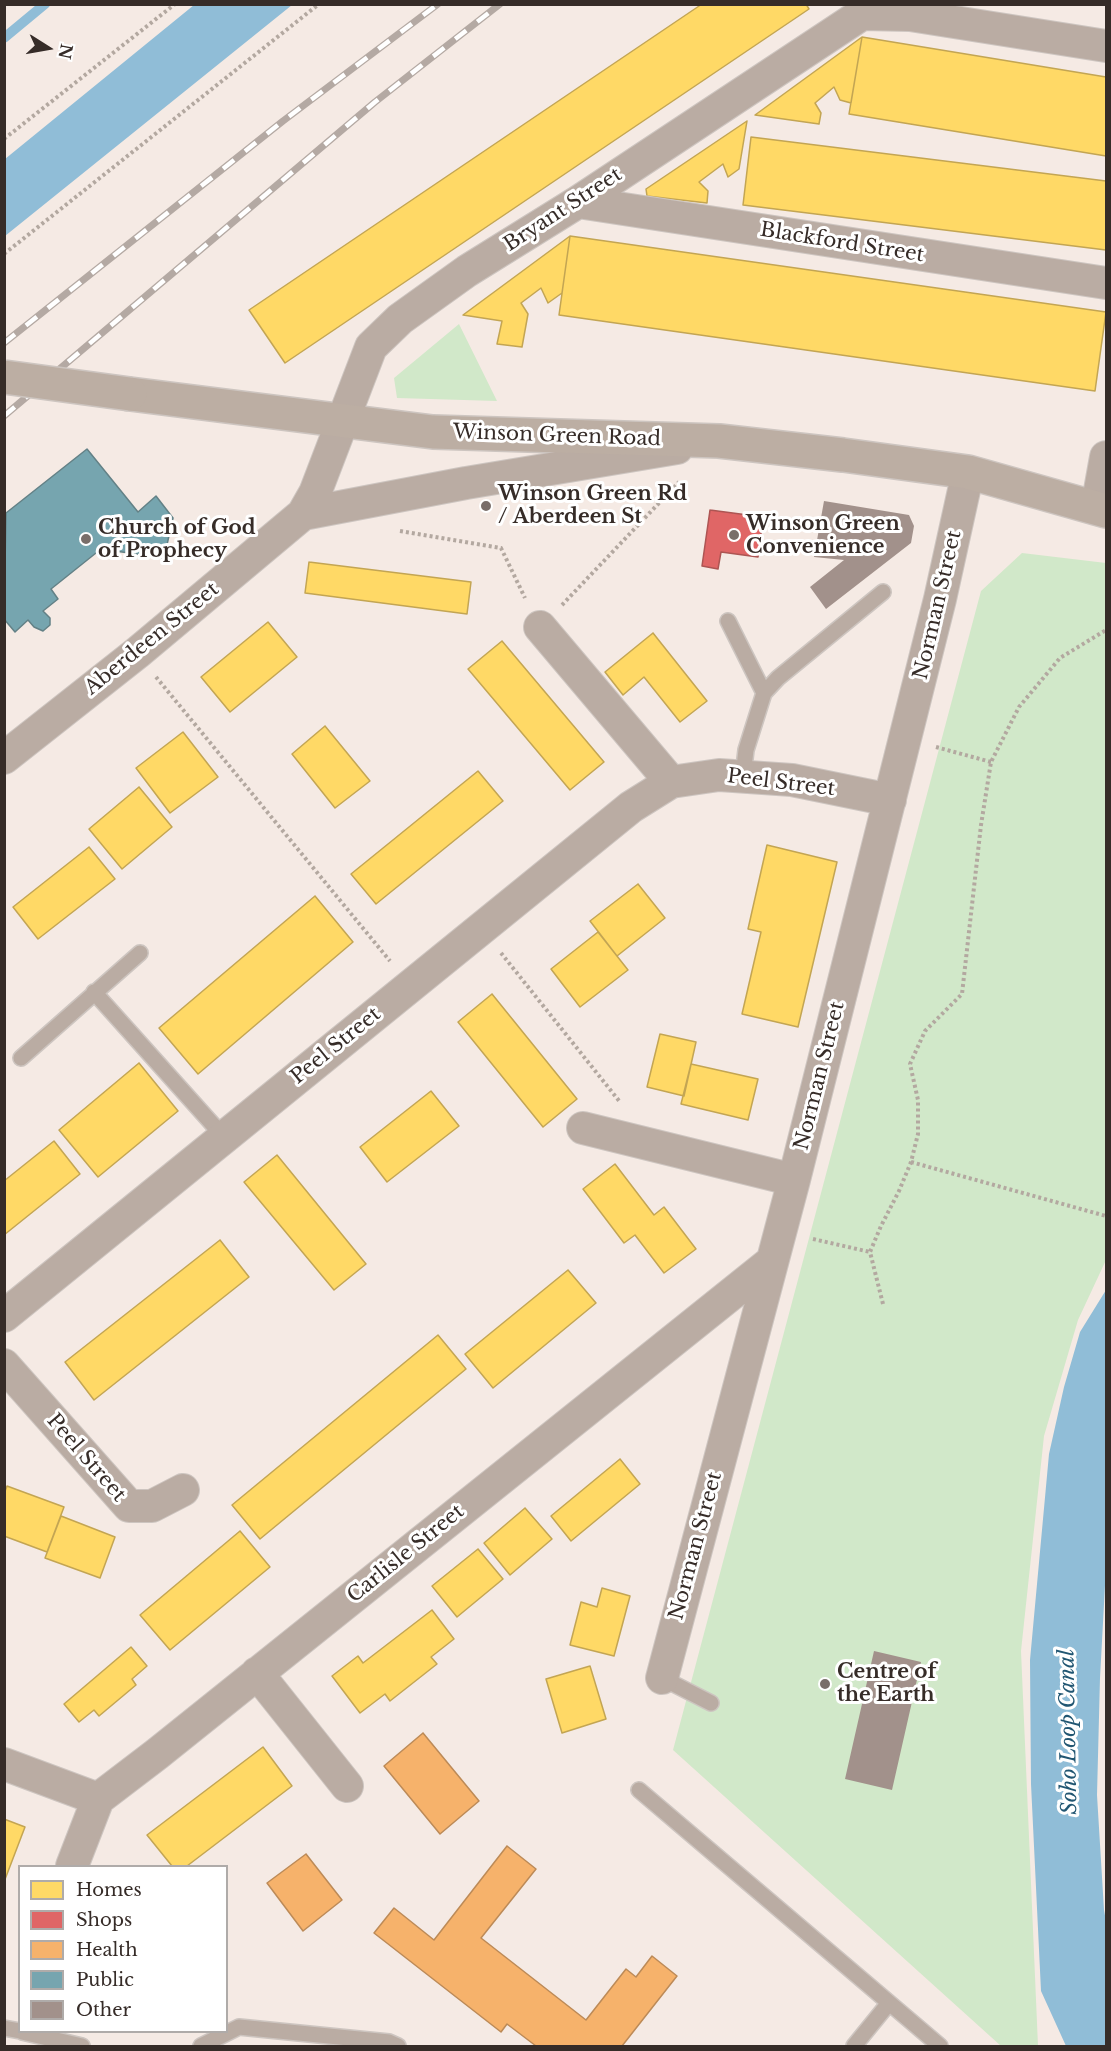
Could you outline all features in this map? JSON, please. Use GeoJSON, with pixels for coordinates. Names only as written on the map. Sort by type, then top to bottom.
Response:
{"type":"FeatureCollection","features":[{"type":"Feature","properties":{"kind":"main road","name":"Winson Green Road"},"geometry":{"type":"LineString","coordinates":[[4,377],[433,432],[719,441],[968,472],[1102,509]]}},
{"type":"Feature","properties":{"kind":"street","name":"Bryant Street"},"geometry":{"type":"LineString","coordinates":[[342,421],[371,346],[400,319],[468,271],[578,202],[862,14],[910,15],[1107,46]]}},
{"type":"Feature","properties":{"kind":"street","name":"Blackford Street"},"geometry":{"type":"LineString","coordinates":[[578,202],[1107,284]]}},
{"type":"Feature","properties":{"kind":"street","name":"Aberdeen Street"},"geometry":{"type":"LineString","coordinates":[[4,758],[136,653],[303,514],[315,493],[342,421]]}},
{"type":"Feature","properties":{"kind":"street"},"geometry":{"type":"LineString","coordinates":[[303,514],[466,483],[719,441]]}},
{"type":"Feature","properties":{"kind":"street"},"geometry":{"type":"LineString","coordinates":[[1102,509],[1107,457]]}},
{"type":"Feature","properties":{"kind":"street","name":"Norman Street"},"geometry":{"type":"LineString","coordinates":[[662,1678],[794,1180],[940,599],[968,472]]}},
{"type":"Feature","properties":{"kind":"street"},"geometry":{"type":"LineString","coordinates":[[540,627],[671,782]]}},
{"type":"Feature","properties":{"kind":"street","name":"Peel Street"},"geometry":{"type":"LineString","coordinates":[[4,1316],[631,807],[671,782],[719,775],[792,780],[890,800]]}},
{"type":"Feature","properties":{"kind":"street"},"geometry":{"type":"LineString","coordinates":[[583,1128],[794,1180]]}},
{"type":"Feature","properties":{"kind":"street","name":"Carlisle Street"},"geometry":{"type":"LineString","coordinates":[[98,1799],[771,1263]]}},
{"type":"Feature","properties":{"kind":"street","name":"Peel Street"},"geometry":{"type":"LineString","coordinates":[[4,1365],[129,1506],[152,1506],[183,1490]]}},
{"type":"Feature","properties":{"kind":"street"},"geometry":{"type":"LineString","coordinates":[[257,1673],[347,1786]]}},
{"type":"Feature","properties":{"kind":"street"},"geometry":{"type":"LineString","coordinates":[[4,1764],[98,1799],[72,1865]]}},
{"type":"Feature","properties":{"kind":"lane"},"geometry":{"type":"LineString","coordinates":[[743,776],[746,750],[764,693],[778,678],[883,591]]}},
{"type":"Feature","properties":{"kind":"lane"},"geometry":{"type":"LineString","coordinates":[[728,621],[764,693]]}},
{"type":"Feature","properties":{"kind":"lane"},"geometry":{"type":"LineString","coordinates":[[21,1058],[140,953]]}},
{"type":"Feature","properties":{"kind":"lane"},"geometry":{"type":"LineString","coordinates":[[94,992],[224,1137]]}},
{"type":"Feature","properties":{"kind":"lane"},"geometry":{"type":"LineString","coordinates":[[662,1678],[711,1703]]}},
{"type":"Feature","properties":{"kind":"lane"},"geometry":{"type":"LineString","coordinates":[[639,1790],[940,2046]]}},
{"type":"Feature","properties":{"kind":"lane"},"geometry":{"type":"LineString","coordinates":[[854,2046],[889,2002]]}},
{"type":"Feature","properties":{"kind":"lane"},"geometry":{"type":"LineString","coordinates":[[228,2032],[238,2027],[389,2042],[398,2046]]}},
{"type":"Feature","properties":{"kind":"lane"},"geometry":{"type":"LineString","coordinates":[[29,2033],[82,2046]]}},
{"type":"Feature","properties":{"kind":"lane"},"geometry":{"type":"LineString","coordinates":[[201,2046],[226,2033]]}},
{"type":"Feature","properties":{"kind":"path"},"geometry":{"type":"LineString","coordinates":[[4,139],[175,4]]}},
{"type":"Feature","properties":{"kind":"path"},"geometry":{"type":"LineString","coordinates":[[4,254],[319,4]]}},
{"type":"Feature","properties":{"kind":"path"},"geometry":{"type":"LineString","coordinates":[[396,530],[501,548],[540,627],[719,441]]}},
{"type":"Feature","properties":{"kind":"path"},"geometry":{"type":"LineString","coordinates":[[883,1304],[870,1252],[911,1162],[918,1134],[918,1100],[910,1065],[925,1031],[962,994],[981,825],[991,762],[1019,707],[1060,658],[1107,630]]}},
{"type":"Feature","properties":{"kind":"path"},"geometry":{"type":"LineString","coordinates":[[136,653],[411,986]]}},
{"type":"Feature","properties":{"kind":"path"},"geometry":{"type":"LineString","coordinates":[[905,739],[991,762]]}},
{"type":"Feature","properties":{"kind":"path"},"geometry":{"type":"LineString","coordinates":[[481,929],[656,1146]]}},
{"type":"Feature","properties":{"kind":"path"},"geometry":{"type":"LineString","coordinates":[[911,1162],[1107,1216]]}},
{"type":"Feature","properties":{"kind":"path"},"geometry":{"type":"LineString","coordinates":[[780,1232],[870,1252]]}},
{"type":"Feature","properties":{"kind":"green space"},"geometry":{"type":"Polygon","coordinates":[[[459,324],[497,401],[397,398],[394,378],[459,324]]]}},
{"type":"Feature","properties":{"kind":"green space"},"geometry":{"type":"Polygon","coordinates":[[[1022,553],[1106,563],[1106,1260],[1078,1320],[1044,1436],[1021,1651],[1038,2046],[1001,2046],[673,1750],[981,591],[1022,553]]]}},
{"type":"Feature","properties":{"kind":"water"},"geometry":{"type":"Polygon","coordinates":[[[194,5],[292,5],[5,236],[5,159],[194,5]]]}},
{"type":"Feature","properties":{"kind":"water","name":"Soho Loop Canal"},"geometry":{"type":"Polygon","coordinates":[[[1106,1290],[1106,1567],[1097,1795],[1106,1921],[1106,2046],[1066,2046],[1041,1991],[1031,1784],[1030,1660],[1049,1454],[1064,1387],[1080,1332],[1106,1290]]]}},
{"type":"Feature","properties":{"kind":"building: Homes"},"geometry":{"type":"Polygon","coordinates":[[[702,4],[806,4],[809,9],[285,363],[249,310],[702,4]]]}},
{"type":"Feature","properties":{"kind":"building: Homes"},"geometry":{"type":"Polygon","coordinates":[[[862,37],[1106,77],[1106,156],[849,114],[862,37]]]}},
{"type":"Feature","properties":{"kind":"building: Homes"},"geometry":{"type":"Polygon","coordinates":[[[862,37],[851,103],[840,100],[834,87],[815,103],[821,113],[819,124],[755,115],[862,37]]]}},
{"type":"Feature","properties":{"kind":"building: Homes"},"geometry":{"type":"Polygon","coordinates":[[[747,121],[739,169],[728,177],[723,164],[699,182],[708,191],[707,203],[647,196],[646,189],[747,121]]]}},
{"type":"Feature","properties":{"kind":"building: Homes"},"geometry":{"type":"Polygon","coordinates":[[[751,137],[1106,181],[1106,250],[743,205],[751,137]]]}},
{"type":"Feature","properties":{"kind":"building: Homes"},"geometry":{"type":"Polygon","coordinates":[[[570,236],[562,293],[548,303],[541,288],[521,303],[528,314],[522,347],[497,344],[502,321],[463,315],[570,236]]]}},
{"type":"Feature","properties":{"kind":"building: Homes"},"geometry":{"type":"Polygon","coordinates":[[[570,236],[1106,312],[1095,391],[559,315],[570,236]]]}},
{"type":"Feature","properties":{"kind":"building: Homes"},"geometry":{"type":"Polygon","coordinates":[[[309,562],[471,582],[467,614],[305,593],[309,562]]]}},
{"type":"Feature","properties":{"kind":"building: Homes"},"geometry":{"type":"Polygon","coordinates":[[[268,622],[297,657],[230,712],[201,677],[268,622]]]}},
{"type":"Feature","properties":{"kind":"building: Homes"},"geometry":{"type":"Polygon","coordinates":[[[653,633],[707,701],[680,722],[644,677],[623,695],[605,672],[653,633]]]}},
{"type":"Feature","properties":{"kind":"building: Homes"},"geometry":{"type":"Polygon","coordinates":[[[502,641],[604,762],[570,790],[468,669],[502,641]]]}},
{"type":"Feature","properties":{"kind":"building: Homes"},"geometry":{"type":"Polygon","coordinates":[[[325,726],[370,781],[335,808],[292,754],[325,726]]]}},
{"type":"Feature","properties":{"kind":"building: Homes"},"geometry":{"type":"Polygon","coordinates":[[[183,732],[218,777],[170,813],[136,768],[183,732]]]}},
{"type":"Feature","properties":{"kind":"building: Homes"},"geometry":{"type":"Polygon","coordinates":[[[478,771],[503,801],[376,904],[351,874],[478,771]]]}},
{"type":"Feature","properties":{"kind":"building: Homes"},"geometry":{"type":"Polygon","coordinates":[[[139,787],[172,827],[122,869],[89,829],[139,787]]]}},
{"type":"Feature","properties":{"kind":"building: Homes"},"geometry":{"type":"Polygon","coordinates":[[[767,845],[837,862],[798,1027],[742,1014],[761,932],[748,929],[767,845]]]}},
{"type":"Feature","properties":{"kind":"building: Homes"},"geometry":{"type":"Polygon","coordinates":[[[89,847],[115,879],[38,939],[13,907],[89,847]]]}},
{"type":"Feature","properties":{"kind":"building: Homes"},"geometry":{"type":"Polygon","coordinates":[[[638,884],[665,918],[617,956],[590,921],[638,884]]]}},
{"type":"Feature","properties":{"kind":"building: Homes"},"geometry":{"type":"Polygon","coordinates":[[[315,896],[353,942],[198,1074],[159,1028],[315,896]]]}},
{"type":"Feature","properties":{"kind":"building: Homes"},"geometry":{"type":"Polygon","coordinates":[[[598,932],[628,970],[580,1007],[551,969],[598,932]]]}},
{"type":"Feature","properties":{"kind":"building: Homes"},"geometry":{"type":"Polygon","coordinates":[[[492,994],[577,1099],[543,1127],[458,1022],[492,994]]]}},
{"type":"Feature","properties":{"kind":"building: Homes"},"geometry":{"type":"Polygon","coordinates":[[[660,1034],[696,1042],[684,1096],[647,1087],[660,1034]]]}},
{"type":"Feature","properties":{"kind":"building: Homes"},"geometry":{"type":"Polygon","coordinates":[[[139,1063],[178,1111],[98,1177],[59,1130],[139,1063]]]}},
{"type":"Feature","properties":{"kind":"building: Homes"},"geometry":{"type":"Polygon","coordinates":[[[691,1064],[758,1079],[748,1120],[681,1104],[691,1064]]]}},
{"type":"Feature","properties":{"kind":"building: Homes"},"geometry":{"type":"Polygon","coordinates":[[[431,1091],[459,1126],[387,1182],[360,1147],[431,1091]]]}},
{"type":"Feature","properties":{"kind":"building: Homes"},"geometry":{"type":"Polygon","coordinates":[[[54,1141],[80,1174],[4,1235],[4,1181],[54,1141]]]}},
{"type":"Feature","properties":{"kind":"building: Homes"},"geometry":{"type":"Polygon","coordinates":[[[277,1155],[366,1264],[334,1290],[244,1182],[277,1155]]]}},
{"type":"Feature","properties":{"kind":"building: Homes"},"geometry":{"type":"Polygon","coordinates":[[[615,1164],[654,1215],[664,1207],[696,1249],[664,1273],[635,1235],[624,1243],[583,1189],[615,1164]]]}},
{"type":"Feature","properties":{"kind":"building: Homes"},"geometry":{"type":"Polygon","coordinates":[[[220,1240],[249,1277],[94,1400],[65,1362],[220,1240]]]}},
{"type":"Feature","properties":{"kind":"building: Homes"},"geometry":{"type":"Polygon","coordinates":[[[568,1270],[596,1303],[493,1388],[465,1354],[568,1270]]]}},
{"type":"Feature","properties":{"kind":"building: Homes"},"geometry":{"type":"Polygon","coordinates":[[[438,1335],[466,1369],[260,1539],[232,1505],[438,1335]]]}},
{"type":"Feature","properties":{"kind":"building: Homes"},"geometry":{"type":"Polygon","coordinates":[[[620,1459],[640,1484],[571,1541],[551,1516],[620,1459]]]}},
{"type":"Feature","properties":{"kind":"building: Homes"},"geometry":{"type":"Polygon","coordinates":[[[7,1486],[64,1507],[47,1552],[4,1536],[4,1494],[7,1486]]]}},
{"type":"Feature","properties":{"kind":"building: Homes"},"geometry":{"type":"Polygon","coordinates":[[[525,1508],[552,1539],[510,1575],[484,1543],[525,1508]]]}},
{"type":"Feature","properties":{"kind":"building: Homes"},"geometry":{"type":"Polygon","coordinates":[[[61,1516],[115,1537],[100,1578],[45,1558],[61,1516]]]}},
{"type":"Feature","properties":{"kind":"building: Homes"},"geometry":{"type":"Polygon","coordinates":[[[240,1531],[270,1567],[170,1650],[140,1615],[240,1531]]]}},
{"type":"Feature","properties":{"kind":"building: Homes"},"geometry":{"type":"Polygon","coordinates":[[[478,1549],[503,1579],[457,1617],[432,1586],[478,1549]]]}},
{"type":"Feature","properties":{"kind":"building: Homes"},"geometry":{"type":"Polygon","coordinates":[[[602,1588],[630,1596],[614,1656],[570,1645],[581,1602],[597,1607],[602,1588]]]}},
{"type":"Feature","properties":{"kind":"building: Homes"},"geometry":{"type":"Polygon","coordinates":[[[432,1610],[454,1639],[431,1657],[437,1664],[390,1701],[385,1694],[360,1713],[332,1676],[358,1656],[363,1663],[432,1610]]]}},
{"type":"Feature","properties":{"kind":"building: Homes"},"geometry":{"type":"Polygon","coordinates":[[[131,1647],[147,1666],[132,1679],[136,1685],[99,1716],[94,1710],[79,1722],[64,1704],[131,1647]]]}},
{"type":"Feature","properties":{"kind":"building: Homes"},"geometry":{"type":"Polygon","coordinates":[[[590,1666],[606,1719],[562,1733],[546,1679],[590,1666]]]}},
{"type":"Feature","properties":{"kind":"building: Homes"},"geometry":{"type":"Polygon","coordinates":[[[263,1747],[292,1786],[188,1865],[171,1865],[147,1835],[263,1747]]]}},
{"type":"Feature","properties":{"kind":"building: Homes"},"geometry":{"type":"Polygon","coordinates":[[[4,1819],[25,1827],[4,1882],[4,1819]]]}},
{"type":"Feature","properties":{"kind":"building: Shops","name":"Winson Green Convenience"},"geometry":{"type":"Polygon","coordinates":[[[710,510],[763,517],[758,557],[721,552],[718,569],[702,566],[710,510]]]}},
{"type":"Feature","properties":{"kind":"building: Health"},"geometry":{"type":"Polygon","coordinates":[[[423,1733],[479,1801],[440,1834],[384,1766],[423,1733]]]}},
{"type":"Feature","properties":{"kind":"building: Health"},"geometry":{"type":"Polygon","coordinates":[[[507,1846],[536,1869],[481,1938],[586,2020],[626,1969],[636,1977],[652,1956],[677,1976],[622,2046],[536,2046],[507,2024],[501,2032],[374,1933],[394,1908],[434,1940],[507,1846]]]}},
{"type":"Feature","properties":{"kind":"building: Health"},"geometry":{"type":"Polygon","coordinates":[[[306,1854],[342,1900],[303,1931],[267,1883],[306,1854]]]}},
{"type":"Feature","properties":{"kind":"building: Public","name":"Church of God of Prophecy"},"geometry":{"type":"Polygon","coordinates":[[[87,449],[138,512],[156,496],[173,518],[164,558],[101,549],[51,589],[58,599],[43,611],[50,618],[50,625],[43,631],[34,627],[28,620],[15,632],[4,619],[6,513],[87,449]]]}},
{"type":"Feature","properties":{"kind":"building: Other"},"geometry":{"type":"Polygon","coordinates":[[[824,501],[909,515],[914,526],[911,543],[826,609],[810,587],[844,560],[814,557],[824,501]]]}},
{"type":"Feature","properties":{"kind":"building: Other"},"geometry":{"type":"Polygon","coordinates":[[[874,1651],[921,1662],[892,1790],[845,1779],[874,1651]]]}},
{"type":"Feature","properties":{"kind":"waterway"},"geometry":{"type":"LineString","coordinates":[[4,38],[45,4]]}},
{"type":"Feature","properties":{"kind":"railway"},"geometry":{"type":"LineString","coordinates":[[4,343],[283,121],[438,4]]}},
{"type":"Feature","properties":{"kind":"railway"},"geometry":{"type":"LineString","coordinates":[[4,416],[375,102],[500,4]]}},
{"type":"Feature","properties":{"kind":"place","name":"Winson Green Rd / Aberdeen St"},"geometry":{"type":"Point","coordinates":[486,506]}},
{"type":"Feature","properties":{"kind":"place","name":"Winson Green Convenience"},"geometry":{"type":"Point","coordinates":[734,535]}},
{"type":"Feature","properties":{"kind":"place","name":"Church of God of Prophecy"},"geometry":{"type":"Point","coordinates":[86,539]}},
{"type":"Feature","properties":{"kind":"place","name":"Centre of the Earth"},"geometry":{"type":"Point","coordinates":[825,1684]}}]}
